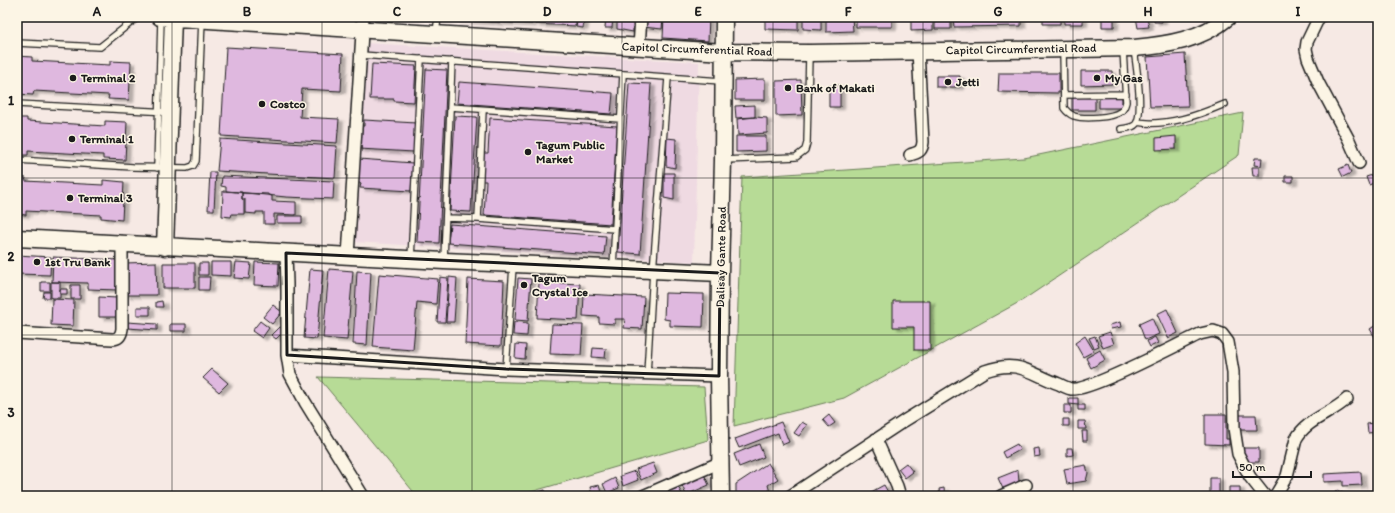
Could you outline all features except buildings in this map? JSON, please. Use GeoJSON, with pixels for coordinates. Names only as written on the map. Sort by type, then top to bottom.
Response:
{"type":"FeatureCollection","features":[{"type":"Feature","properties":{"kind":"main road","name":"Capitol Circumferential Road"},"geometry":{"type":"LineString","coordinates":[[167,17],[202,20],[363,23],[436,34],[724,52],[809,53],[1128,48],[1171,44],[1191,38],[1209,30],[1228,17]]}},
{"type":"Feature","properties":{"kind":"main road"},"geometry":{"type":"LineString","coordinates":[[165,247],[162,168],[167,17]]}},
{"type":"Feature","properties":{"kind":"main road","name":"Dalisay Gante Road"},"geometry":{"type":"LineString","coordinates":[[721,496],[719,376],[724,17]]}},
{"type":"Feature","properties":{"kind":"main road"},"geometry":{"type":"LineString","coordinates":[[17,238],[444,261],[720,273]]}},
{"type":"Feature","properties":{"kind":"street"},"geometry":{"type":"LineString","coordinates":[[639,47],[641,17]]}},
{"type":"Feature","properties":{"kind":"street"},"geometry":{"type":"LineString","coordinates":[[1319,17],[1306,42],[1308,58],[1359,163]]}},
{"type":"Feature","properties":{"kind":"street"},"geometry":{"type":"LineString","coordinates":[[348,256],[363,23]]}},
{"type":"Feature","properties":{"kind":"street"},"geometry":{"type":"LineString","coordinates":[[910,155],[920,152],[923,142],[918,51]]}},
{"type":"Feature","properties":{"kind":"street"},"geometry":{"type":"LineString","coordinates":[[17,333],[117,339],[120,336],[122,329],[122,244]]}},
{"type":"Feature","properties":{"kind":"street"},"geometry":{"type":"LineString","coordinates":[[286,253],[288,284],[287,355],[290,374],[295,386],[364,496]]}},
{"type":"Feature","properties":{"kind":"street"},"geometry":{"type":"LineString","coordinates":[[790,496],[876,439],[985,371],[996,367],[1016,366],[1027,369],[1046,380],[1071,389],[1100,381],[1171,349],[1200,334],[1213,331],[1222,334],[1228,342],[1232,372],[1234,428],[1238,454],[1250,477],[1265,496]]}},
{"type":"Feature","properties":{"kind":"street"},"geometry":{"type":"LineString","coordinates":[[287,355],[506,369],[719,376]]}},
{"type":"Feature","properties":{"kind":"street"},"geometry":{"type":"LineString","coordinates":[[1276,496],[1287,476],[1296,439],[1299,434],[1312,422],[1334,410],[1347,399]]}},
{"type":"Feature","properties":{"kind":"street"},"geometry":{"type":"LineString","coordinates":[[876,439],[900,496]]}},
{"type":"Feature","properties":{"kind":"street"},"geometry":{"type":"LineString","coordinates":[[643,496],[721,462]]}},
{"type":"Feature","properties":{"kind":"street"},"geometry":{"type":"LineString","coordinates":[[1001,496],[1026,485]]}},
{"type":"Feature","properties":{"kind":"lane"},"geometry":{"type":"LineString","coordinates":[[17,43],[100,47],[138,17]]}},
{"type":"Feature","properties":{"kind":"lane"},"geometry":{"type":"LineString","coordinates":[[436,34],[438,17]]}},
{"type":"Feature","properties":{"kind":"lane"},"geometry":{"type":"LineString","coordinates":[[17,160],[162,168],[190,168],[193,166],[196,161],[202,20]]}},
{"type":"Feature","properties":{"kind":"lane"},"geometry":{"type":"LineString","coordinates":[[1063,48],[1064,108],[1068,114],[1075,116],[1101,117],[1120,113],[1124,108],[1126,102],[1128,48]]}},
{"type":"Feature","properties":{"kind":"lane"},"geometry":{"type":"LineString","coordinates":[[1121,129],[1132,127],[1137,122],[1139,104],[1128,48]]}},
{"type":"Feature","properties":{"kind":"lane"},"geometry":{"type":"LineString","coordinates":[[723,160],[796,157],[805,150],[807,143],[809,53]]}},
{"type":"Feature","properties":{"kind":"lane"},"geometry":{"type":"LineString","coordinates":[[361,55],[724,82]]}},
{"type":"Feature","properties":{"kind":"lane"},"geometry":{"type":"LineString","coordinates":[[412,259],[421,59]]}},
{"type":"Feature","properties":{"kind":"lane"},"geometry":{"type":"LineString","coordinates":[[444,261],[452,61]]}},
{"type":"Feature","properties":{"kind":"lane"},"geometry":{"type":"LineString","coordinates":[[613,269],[623,74]]}},
{"type":"Feature","properties":{"kind":"lane"},"geometry":{"type":"LineString","coordinates":[[647,374],[653,271],[668,78]]}},
{"type":"Feature","properties":{"kind":"lane"},"geometry":{"type":"LineString","coordinates":[[1064,95],[1126,94]]}},
{"type":"Feature","properties":{"kind":"lane"},"geometry":{"type":"LineString","coordinates":[[17,104],[164,112]]}},
{"type":"Feature","properties":{"kind":"lane"},"geometry":{"type":"LineString","coordinates":[[1137,122],[1167,122],[1209,111],[1226,104]]}},
{"type":"Feature","properties":{"kind":"lane"},"geometry":{"type":"LineString","coordinates":[[450,107],[620,119]]}},
{"type":"Feature","properties":{"kind":"lane"},"geometry":{"type":"LineString","coordinates":[[478,219],[483,110]]}},
{"type":"Feature","properties":{"kind":"lane"},"geometry":{"type":"LineString","coordinates":[[446,218],[615,229]]}},
{"type":"Feature","properties":{"kind":"lane"},"geometry":{"type":"LineString","coordinates":[[506,369],[513,264]]}},
{"type":"Feature","properties":{"kind":"highlighted area"},"geometry":{"type":"Polygon","coordinates":[[[286,253],[720,273],[719,376],[506,369],[287,355],[286,253]]]}},
{"type":"Feature","properties":{"kind":"shaded area","name":"Tagum Public Market"},"geometry":{"type":"Polygon","coordinates":[[[364,43],[699,62],[694,262],[353,242],[364,43]]]}},
{"type":"Feature","properties":{"kind":"green space"},"geometry":{"type":"Polygon","coordinates":[[[1243,113],[1239,155],[1023,300],[844,398],[734,426],[742,177],[1024,158],[1243,113]]]}},
{"type":"Feature","properties":{"kind":"green space"},"geometry":{"type":"Polygon","coordinates":[[[318,377],[704,387],[708,440],[517,496],[417,496],[318,377]]]}},
{"type":"Feature","properties":{"kind":"place","name":"Terminal 2"},"geometry":{"type":"Point","coordinates":[73,78]}},
{"type":"Feature","properties":{"kind":"place","name":"My Gas"},"geometry":{"type":"Point","coordinates":[1097,78]}},
{"type":"Feature","properties":{"kind":"place","name":"Jetti"},"geometry":{"type":"Point","coordinates":[948,82]}},
{"type":"Feature","properties":{"kind":"place","name":"Bank of Makati"},"geometry":{"type":"Point","coordinates":[788,88]}},
{"type":"Feature","properties":{"kind":"place","name":"Costco"},"geometry":{"type":"Point","coordinates":[262,104]}},
{"type":"Feature","properties":{"kind":"place","name":"Terminal 1"},"geometry":{"type":"Point","coordinates":[72,139]}},
{"type":"Feature","properties":{"kind":"place","name":"Tagum Public Market"},"geometry":{"type":"Point","coordinates":[528,152]}},
{"type":"Feature","properties":{"kind":"place","name":"Terminal 3"},"geometry":{"type":"Point","coordinates":[70,198]}},
{"type":"Feature","properties":{"kind":"place","name":"1st Tru Bank"},"geometry":{"type":"Point","coordinates":[37,262]}},
{"type":"Feature","properties":{"kind":"place","name":"Tagum Crystal Ice"},"geometry":{"type":"Point","coordinates":[524,285]}}]}
